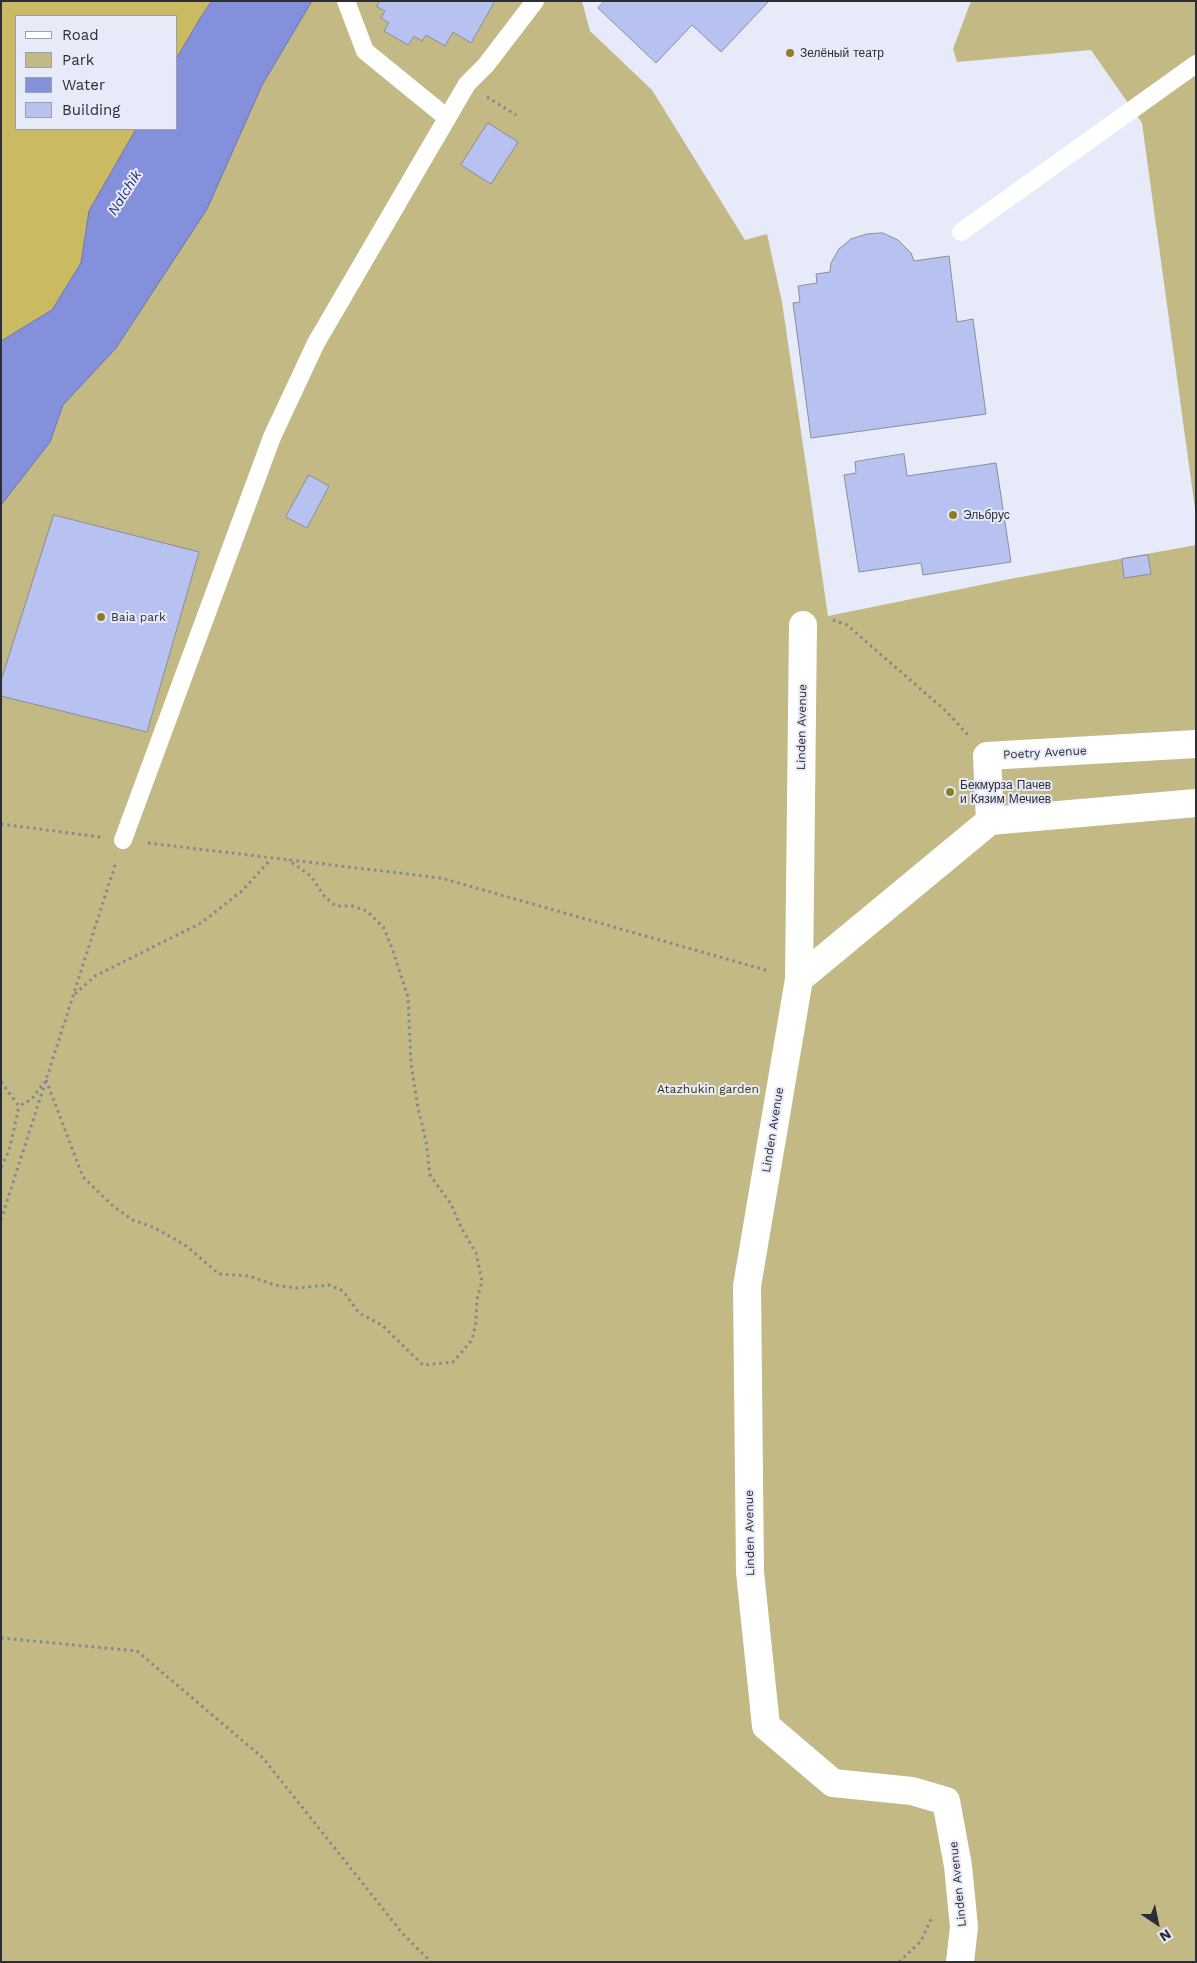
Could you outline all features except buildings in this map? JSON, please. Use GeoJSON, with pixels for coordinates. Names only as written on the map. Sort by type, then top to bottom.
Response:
{"type":"FeatureCollection","features":[{"type":"Feature","properties":{"kind":"street","name":"Linden Avenue"},"geometry":{"type":"LineString","coordinates":[[803,624],[799,979],[748,1286],[750,1572],[766,1726],[833,1783],[912,1791],[946,1801],[958,1866],[964,1927],[960,1962]]}},
{"type":"Feature","properties":{"kind":"street","name":"Poetry Avenue"},"geometry":{"type":"LineString","coordinates":[[990,821],[987,756],[1196,744]]}},
{"type":"Feature","properties":{"kind":"street"},"geometry":{"type":"LineString","coordinates":[[799,979],[990,821],[1196,803]]}},
{"type":"Feature","properties":{"kind":"lane"},"geometry":{"type":"LineString","coordinates":[[346,1],[364,51],[446,117]]}},
{"type":"Feature","properties":{"kind":"lane"},"geometry":{"type":"LineString","coordinates":[[123,840],[272,437],[316,343],[466,84],[486,65],[535,1]]}},
{"type":"Feature","properties":{"kind":"lane"},"geometry":{"type":"LineString","coordinates":[[960,232],[1196,64]]}},
{"type":"Feature","properties":{"kind":"path"},"geometry":{"type":"LineString","coordinates":[[466,84],[516,115]]}},
{"type":"Feature","properties":{"kind":"path"},"geometry":{"type":"LineString","coordinates":[[803,624],[808,612],[847,625],[947,712],[987,756]]}},
{"type":"Feature","properties":{"kind":"path"},"geometry":{"type":"LineString","coordinates":[[1,824],[441,878],[799,979]]}},
{"type":"Feature","properties":{"kind":"path"},"geometry":{"type":"LineString","coordinates":[[1,1220],[123,840]]}},
{"type":"Feature","properties":{"kind":"path"},"geometry":{"type":"LineString","coordinates":[[73,996],[95,976],[201,923],[242,891],[272,858]]}},
{"type":"Feature","properties":{"kind":"path"},"geometry":{"type":"LineString","coordinates":[[46,1080],[83,1177],[114,1207],[132,1220],[153,1227],[185,1245],[219,1274],[249,1276],[275,1285],[296,1288],[329,1285],[344,1291],[359,1313],[382,1325],[423,1365],[453,1362],[472,1340],[477,1300],[482,1281],[476,1253],[461,1227],[451,1204],[430,1175],[426,1141],[418,1108],[411,1064],[408,997],[394,951],[384,928],[367,911],[352,906],[336,906],[324,896],[311,876],[288,860]]}},
{"type":"Feature","properties":{"kind":"path"},"geometry":{"type":"LineString","coordinates":[[1,1167],[9,1151],[19,1106],[32,1098],[46,1080]]}},
{"type":"Feature","properties":{"kind":"path"},"geometry":{"type":"LineString","coordinates":[[1,1082],[19,1106]]}},
{"type":"Feature","properties":{"kind":"path"},"geometry":{"type":"LineString","coordinates":[[1,1638],[137,1651],[263,1758],[402,1934],[430,1962]]}},
{"type":"Feature","properties":{"kind":"green space","name":"Atazhukin garden"},"geometry":{"type":"Polygon","coordinates":[[[312,1],[582,1],[590,31],[652,90],[745,240],[767,234],[782,302],[828,616],[1010,579],[1196,545],[1196,1962],[1,1962],[1,505],[50,442],[63,405],[116,348],[206,209],[262,85],[312,1]]]}},
{"type":"Feature","properties":{"kind":"green space"},"geometry":{"type":"Polygon","coordinates":[[[971,1],[1196,1],[1196,516],[1142,123],[1091,50],[957,62],[953,49],[971,1]]]}},
{"type":"Feature","properties":{"kind":"shaded area"},"geometry":{"type":"Polygon","coordinates":[[[1,1],[212,1],[178,56],[178,15],[15,15],[15,130],[135,130],[89,211],[81,263],[52,310],[1,341],[1,1]]]}},
{"type":"Feature","properties":{"kind":"water","name":"Nalchik"},"geometry":{"type":"Polygon","coordinates":[[[212,1],[312,1],[262,85],[207,209],[116,348],[63,405],[50,442],[1,505],[1,341],[52,310],[81,263],[89,211],[135,130],[178,130],[178,56],[212,1]]]}},
{"type":"Feature","properties":{"kind":"place","name":"Зелёный театр"},"geometry":{"type":"Point","coordinates":[790,53]}},
{"type":"Feature","properties":{"kind":"place","name":"Эльбрус"},"geometry":{"type":"Point","coordinates":[953,515]}},
{"type":"Feature","properties":{"kind":"place","name":"Baia park"},"geometry":{"type":"Point","coordinates":[101,617]}},
{"type":"Feature","properties":{"kind":"place","name":"Бекмурза Пачев и Кязим Мечиев"},"geometry":{"type":"Point","coordinates":[950,792]}}]}
